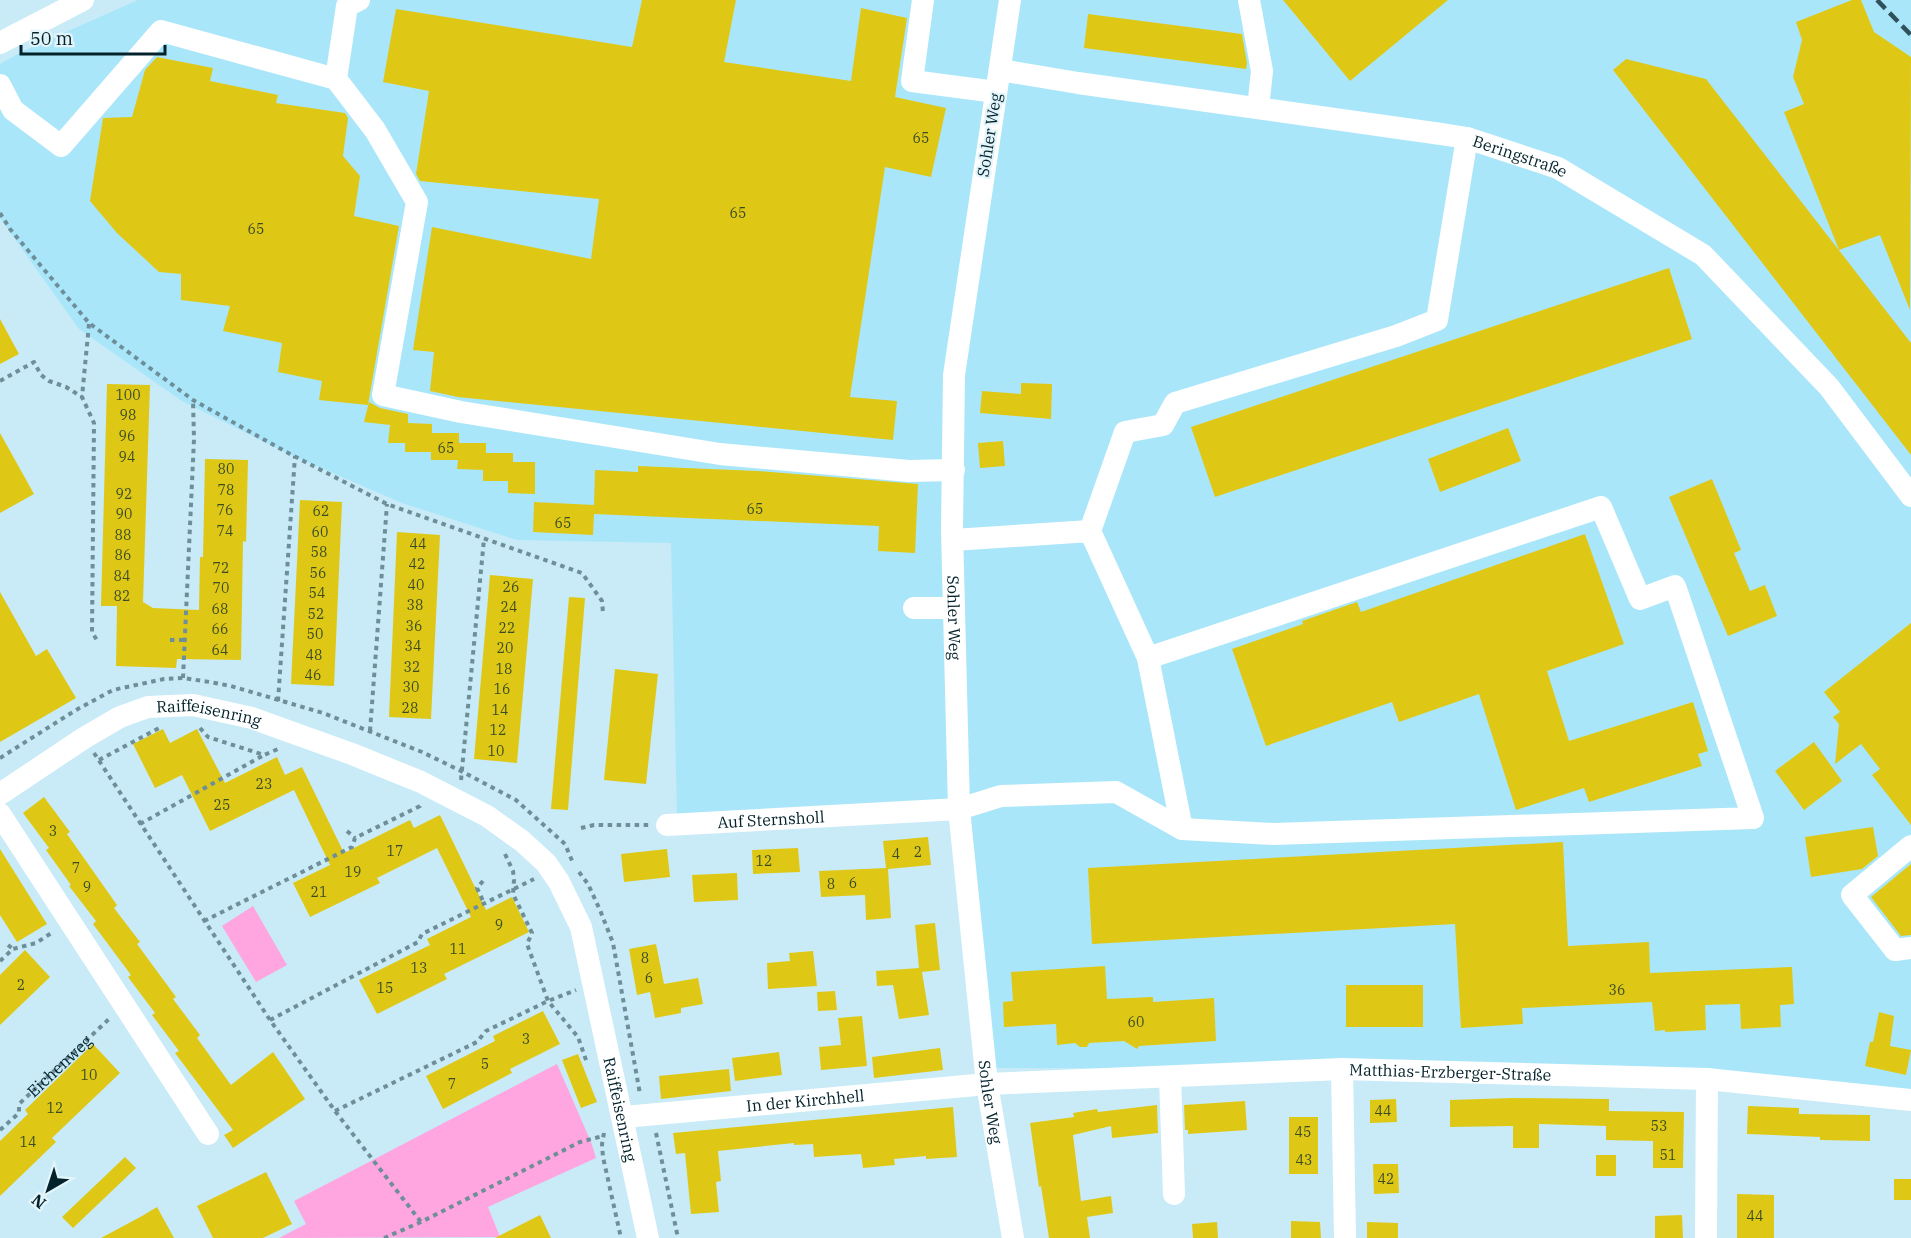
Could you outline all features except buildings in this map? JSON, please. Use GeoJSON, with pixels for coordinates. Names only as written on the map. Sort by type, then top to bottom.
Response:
{"type":"FeatureCollection","features":[{"type":"Feature","properties":{"kind":"street"},"geometry":{"type":"LineString","coordinates":[[0,43],[83,0]]}},
{"type":"Feature","properties":{"kind":"street"},"geometry":{"type":"LineString","coordinates":[[336,79],[347,6],[359,0]]}},
{"type":"Feature","properties":{"kind":"street","name":"Beringstraße"},"geometry":{"type":"LineString","coordinates":[[923,0],[912,81],[998,81],[1258,108],[1467,138],[1558,168],[1703,255],[1829,387],[1911,496]]}},
{"type":"Feature","properties":{"kind":"street","name":"Sohler Weg"},"geometry":{"type":"LineString","coordinates":[[1010,0],[954,375],[953,540],[959,809],[987,1084],[1013,1238]]}},
{"type":"Feature","properties":{"kind":"street"},"geometry":{"type":"LineString","coordinates":[[1249,0],[1262,71],[1258,108]]}},
{"type":"Feature","properties":{"kind":"street"},"geometry":{"type":"LineString","coordinates":[[0,85],[13,110],[61,147],[161,31],[336,79],[375,130],[417,202],[383,395],[461,412],[720,454],[909,471],[954,470]]}},
{"type":"Feature","properties":{"kind":"street"},"geometry":{"type":"LineString","coordinates":[[1148,658],[1601,507],[1640,599],[1675,586],[1752,818],[1274,834],[1182,829],[1148,658],[1090,531],[1125,432],[1163,426],[1175,403],[1396,336],[1437,320],[1467,138]]}},
{"type":"Feature","properties":{"kind":"street"},"geometry":{"type":"LineString","coordinates":[[953,540],[1090,531]]}},
{"type":"Feature","properties":{"kind":"street"},"geometry":{"type":"LineString","coordinates":[[914,608],[954,608]]}},
{"type":"Feature","properties":{"kind":"street","name":"Raiffeisenring"},"geometry":{"type":"LineString","coordinates":[[0,794],[120,717],[148,707],[193,705],[252,718],[351,754],[430,787],[487,816],[522,841],[546,863],[559,882],[581,927],[594,983],[615,1122],[648,1238]]}},
{"type":"Feature","properties":{"kind":"street","name":"Auf Sternsholl"},"geometry":{"type":"LineString","coordinates":[[666,825],[959,809],[1001,796],[1116,792],[1182,829]]}},
{"type":"Feature","properties":{"kind":"street"},"geometry":{"type":"LineString","coordinates":[[0,814],[208,1134]]}},
{"type":"Feature","properties":{"kind":"street"},"geometry":{"type":"LineString","coordinates":[[1911,846],[1852,895],[1895,950],[1911,948]]}},
{"type":"Feature","properties":{"kind":"street"},"geometry":{"type":"LineString","coordinates":[[1342,1069],[1345,1238]]}},
{"type":"Feature","properties":{"kind":"street","name":"Matthias-Erzberger-Straße"},"geometry":{"type":"LineString","coordinates":[[987,1084],[1342,1069],[1707,1079],[1911,1100]]}},
{"type":"Feature","properties":{"kind":"street"},"geometry":{"type":"LineString","coordinates":[[1170,1077],[1174,1194]]}},
{"type":"Feature","properties":{"kind":"street"},"geometry":{"type":"LineString","coordinates":[[1706,1238],[1707,1079]]}},
{"type":"Feature","properties":{"kind":"street","name":"In der Kirchhell"},"geometry":{"type":"LineString","coordinates":[[615,1122],[652,1115],[987,1084]]}},
{"type":"Feature","properties":{"kind":"path"},"geometry":{"type":"LineString","coordinates":[[0,213],[10,230],[89,323],[193,400],[387,504],[582,573],[602,601],[603,613]]}},
{"type":"Feature","properties":{"kind":"path"},"geometry":{"type":"LineString","coordinates":[[89,323],[82,397],[94,423],[92,632],[98,642]]}},
{"type":"Feature","properties":{"kind":"path"},"geometry":{"type":"LineString","coordinates":[[0,381],[34,362],[41,375],[49,381],[66,387],[82,397]]}},
{"type":"Feature","properties":{"kind":"path"},"geometry":{"type":"LineString","coordinates":[[183,678],[194,439],[193,400]]}},
{"type":"Feature","properties":{"kind":"path","name":"Raiffeisenring"},"geometry":{"type":"LineString","coordinates":[[278,701],[295,456]]}},
{"type":"Feature","properties":{"kind":"path"},"geometry":{"type":"LineString","coordinates":[[370,731],[387,504]]}},
{"type":"Feature","properties":{"kind":"path"},"geometry":{"type":"LineString","coordinates":[[459,802],[484,539]]}},
{"type":"Feature","properties":{"kind":"path"},"geometry":{"type":"LineString","coordinates":[[170,640],[186,640]]}},
{"type":"Feature","properties":{"kind":"path"},"geometry":{"type":"LineString","coordinates":[[99,760],[163,726]]}},
{"type":"Feature","properties":{"kind":"path"},"geometry":{"type":"LineString","coordinates":[[198,726],[208,737],[264,755]]}},
{"type":"Feature","properties":{"kind":"path"},"geometry":{"type":"LineString","coordinates":[[84,738],[270,1020],[335,1111],[421,1222]]}},
{"type":"Feature","properties":{"kind":"path"},"geometry":{"type":"LineString","coordinates":[[140,824],[264,755],[286,746]]}},
{"type":"Feature","properties":{"kind":"path"},"geometry":{"type":"LineString","coordinates":[[204,921],[352,847],[355,838],[420,806],[430,787]]}},
{"type":"Feature","properties":{"kind":"path"},"geometry":{"type":"LineString","coordinates":[[581,828],[594,825],[666,825]]}},
{"type":"Feature","properties":{"kind":"path"},"geometry":{"type":"LineString","coordinates":[[347,831],[355,838]]}},
{"type":"Feature","properties":{"kind":"path"},"geometry":{"type":"LineString","coordinates":[[503,850],[513,872],[513,894],[532,933],[527,944],[548,1001],[578,1037],[589,1067]]}},
{"type":"Feature","properties":{"kind":"path"},"geometry":{"type":"LineString","coordinates":[[270,1020],[418,942],[422,934],[551,870]]}},
{"type":"Feature","properties":{"kind":"path"},"geometry":{"type":"LineString","coordinates":[[483,881],[477,888],[484,903]]}},
{"type":"Feature","properties":{"kind":"path"},"geometry":{"type":"LineString","coordinates":[[0,961],[13,949],[36,943],[70,922]]}},
{"type":"Feature","properties":{"kind":"path"},"geometry":{"type":"LineString","coordinates":[[9,945],[13,949]]}},
{"type":"Feature","properties":{"kind":"path"},"geometry":{"type":"LineString","coordinates":[[335,1111],[477,1042],[486,1031],[548,1001],[594,983]]}},
{"type":"Feature","properties":{"kind":"path","name":"Eichenweg"},"geometry":{"type":"LineString","coordinates":[[0,1130],[19,1113],[19,1104],[124,1004]]}},
{"type":"Feature","properties":{"kind":"path"},"geometry":{"type":"LineString","coordinates":[[652,1115],[678,1238]]}},
{"type":"Feature","properties":{"kind":"path"},"geometry":{"type":"LineString","coordinates":[[384,1238],[421,1222],[580,1142],[603,1136],[615,1122]]}},
{"type":"Feature","properties":{"kind":"path"},"geometry":{"type":"LineString","coordinates":[[603,1136],[603,1157],[621,1238]]}},
{"type":"Feature","properties":{"kind":"shaded area"},"geometry":{"type":"Polygon","coordinates":[[[138,0],[1911,0],[1911,1100],[1342,1069],[987,1068],[963,799],[677,816],[671,543],[517,540],[402,503],[291,455],[182,401],[79,329],[0,218],[0,64],[23,51],[138,0]]]}},
{"type":"Feature","properties":{"kind":"shaded area"},"geometry":{"type":"Polygon","coordinates":[[[253,906],[287,965],[256,982],[222,926],[253,906]]]}},
{"type":"Feature","properties":{"kind":"shaded area"},"geometry":{"type":"Polygon","coordinates":[[[557,1064],[596,1158],[488,1207],[500,1237],[279,1238],[306,1224],[294,1201],[557,1064]]]}},
{"type":"Feature","properties":{"kind":"railway"},"geometry":{"type":"LineString","coordinates":[[1877,0],[1911,35]]}}]}
